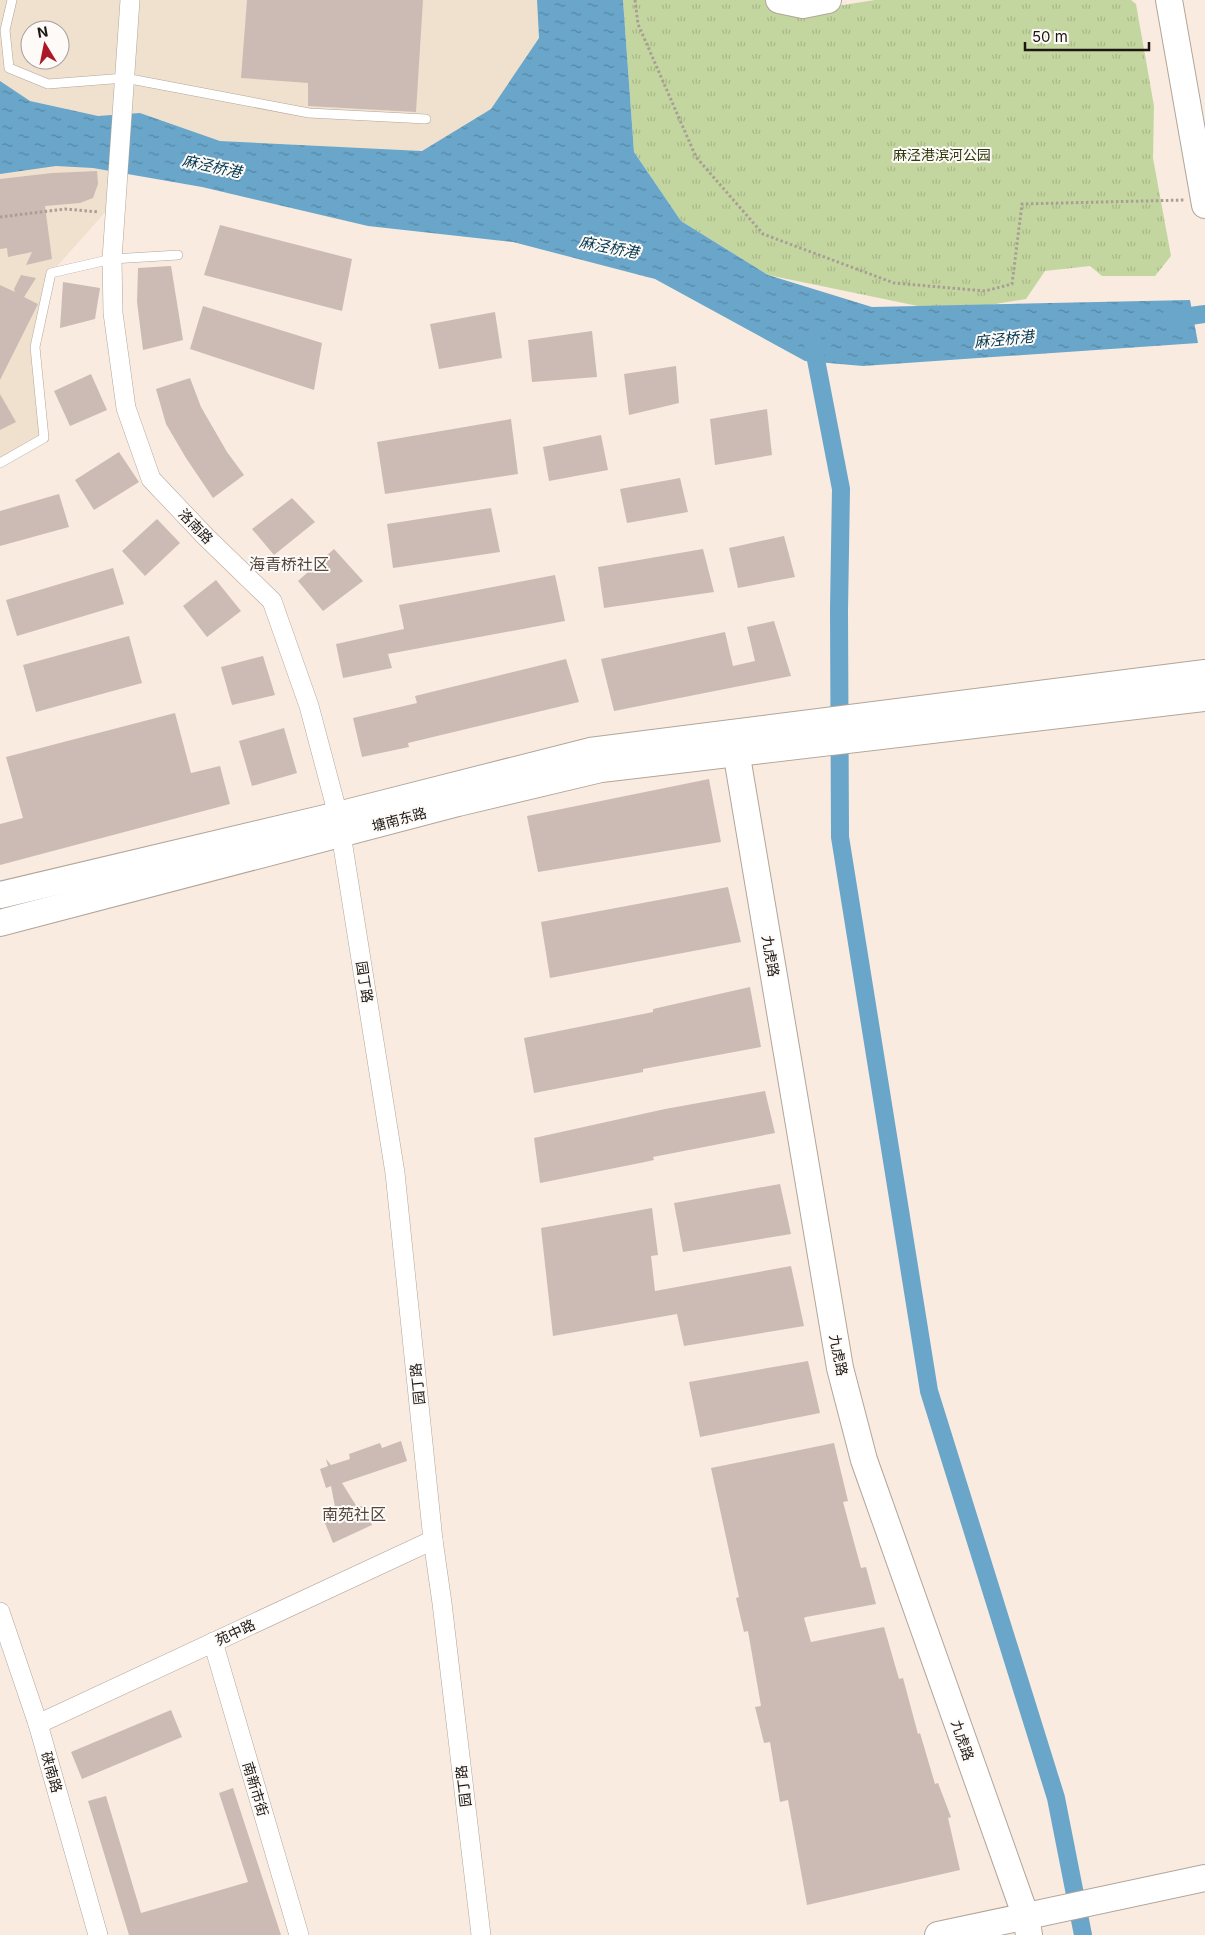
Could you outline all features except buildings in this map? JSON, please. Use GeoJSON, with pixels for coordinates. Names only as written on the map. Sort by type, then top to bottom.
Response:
{"type":"FeatureCollection","features":[{"type":"Feature","properties":{"kind":"main road"},"geometry":{"type":"LineString","coordinates":[[779,0],[803,5],[828,0]]}},
{"type":"Feature","properties":{"kind":"main road"},"geometry":{"type":"LineString","coordinates":[[1170,0],[1204,203]]}},
{"type":"Feature","properties":{"kind":"main road"},"geometry":{"type":"LineString","coordinates":[[875,726],[1205,674]]}},
{"type":"Feature","properties":{"kind":"main road"},"geometry":{"type":"LineString","coordinates":[[875,726],[1205,698]]}},
{"type":"Feature","properties":{"kind":"main road","name":"塘南东路"},"geometry":{"type":"LineString","coordinates":[[0,895],[340,824],[458,803],[601,769],[734,743],[875,726]]}},
{"type":"Feature","properties":{"kind":"main road","name":"九虎路"},"geometry":{"type":"LineString","coordinates":[[734,743],[840,1368],[864,1460],[1032,1922]]}},
{"type":"Feature","properties":{"kind":"main road","name":"塘南东路"},"geometry":{"type":"LineString","coordinates":[[0,923],[340,824]]}},
{"type":"Feature","properties":{"kind":"main road"},"geometry":{"type":"LineString","coordinates":[[938,1935],[1032,1922],[1113,1899],[1205,1878]]}},
{"type":"Feature","properties":{"kind":"street","name":"洛南路"},"geometry":{"type":"LineString","coordinates":[[130,0],[112,259],[112,312],[126,408],[151,479],[272,602],[309,706],[340,824]]}},
{"type":"Feature","properties":{"kind":"street","name":"园丁路"},"geometry":{"type":"LineString","coordinates":[[340,824],[395,1173],[433,1540],[481,1935]]}},
{"type":"Feature","properties":{"kind":"street","name":"苑中路"},"geometry":{"type":"LineString","coordinates":[[38,1724],[433,1540]]}},
{"type":"Feature","properties":{"kind":"street","name":"硖南路"},"geometry":{"type":"LineString","coordinates":[[0,1612],[38,1724],[98,1935]]}},
{"type":"Feature","properties":{"kind":"street","name":"南新市街"},"geometry":{"type":"LineString","coordinates":[[212,1642],[299,1935]]}},
{"type":"Feature","properties":{"kind":"lane"},"geometry":{"type":"LineString","coordinates":[[12,0],[5,30],[9,68],[48,84],[124,85],[309,113],[426,119]]}},
{"type":"Feature","properties":{"kind":"lane"},"geometry":{"type":"LineString","coordinates":[[0,463],[44,438],[35,347],[51,273],[112,259],[178,255]]}},
{"type":"Feature","properties":{"kind":"path"},"geometry":{"type":"LineString","coordinates":[[635,0],[638,24],[696,157],[763,234],[894,283],[985,291],[1012,284],[1022,204],[1204,203]]}},
{"type":"Feature","properties":{"kind":"path"},"geometry":{"type":"LineString","coordinates":[[0,217],[65,209],[115,206]]}},
{"type":"Feature","properties":{"kind":"shaded area"},"geometry":{"type":"Polygon","coordinates":[[[0,0],[537,0],[539,38],[491,109],[422,151],[220,141],[140,113],[116,200],[44,281],[35,347],[44,438],[0,461],[0,0]]]}},
{"type":"Feature","properties":{"kind":"green space","name":"麻泾港滨河公园"},"geometry":{"type":"Polygon","coordinates":[[[623,0],[767,0],[786,14],[875,0],[1131,0],[1136,4],[1154,106],[1153,158],[1171,256],[1155,276],[1102,276],[1090,266],[1045,271],[1026,299],[947,312],[768,275],[681,221],[634,152],[623,0]]]}},
{"type":"Feature","properties":{"kind":"water"},"geometry":{"type":"Polygon","coordinates":[[[537,0],[623,0],[634,152],[681,221],[768,275],[872,307],[1190,300],[1198,343],[863,366],[805,361],[655,279],[513,242],[368,226],[202,187],[93,168],[56,166],[0,174],[0,81],[30,101],[98,116],[140,113],[220,141],[422,151],[491,109],[539,38],[537,0]]]}},
{"type":"Feature","properties":{"kind":"waterway","name":"麻泾桥港"},"geometry":{"type":"LineString","coordinates":[[1169,319],[1205,314]]}},
{"type":"Feature","properties":{"kind":"waterway"},"geometry":{"type":"LineString","coordinates":[[812,339],[841,489],[839,610],[840,837],[929,1391],[1056,1798],[1083,1935]]}},
{"type":"Feature","properties":{"kind":"district","name":"海青桥社区"},"geometry":{"type":"Point","coordinates":[289,564]}},
{"type":"Feature","properties":{"kind":"district","name":"南苑社区"},"geometry":{"type":"Point","coordinates":[354,1514]}}]}
